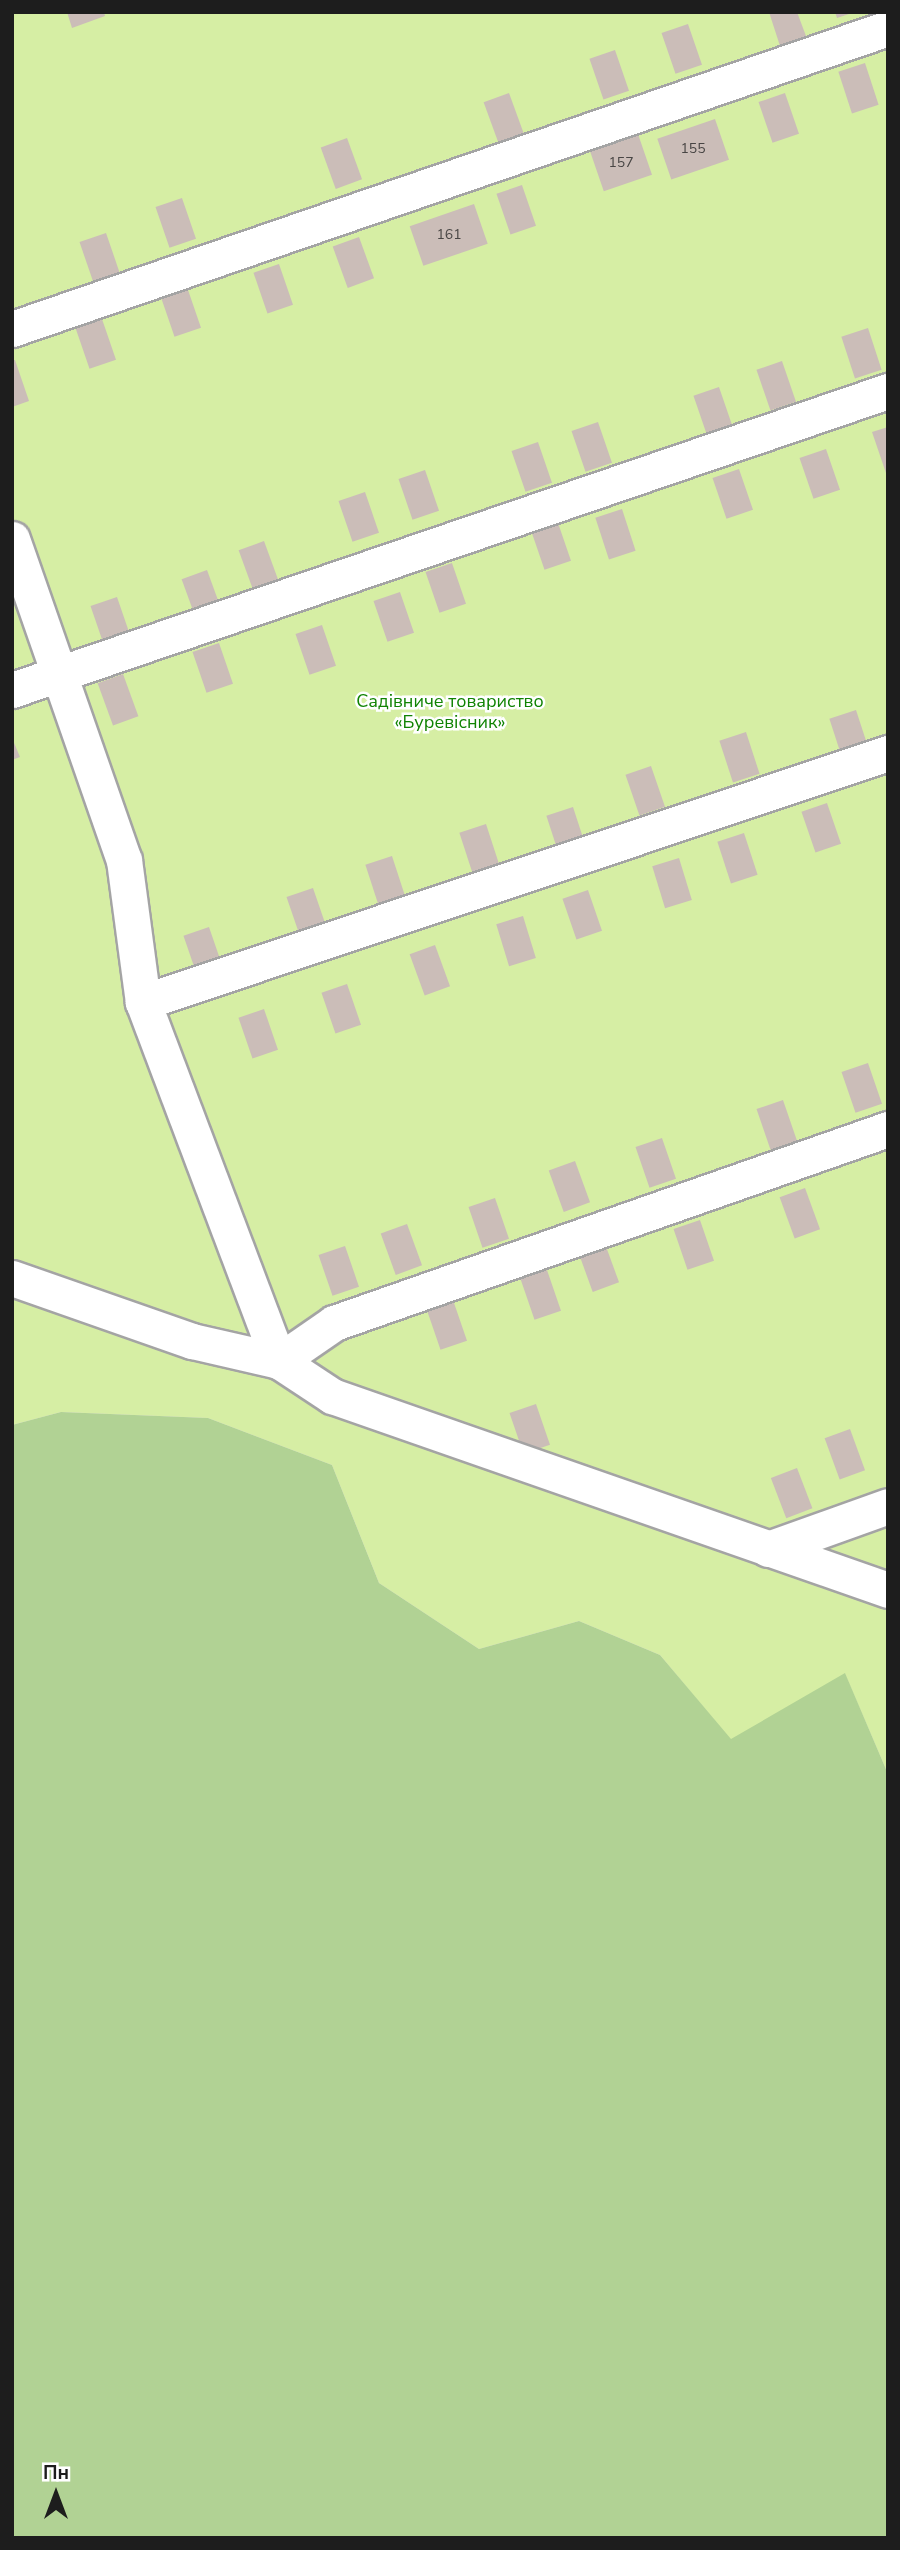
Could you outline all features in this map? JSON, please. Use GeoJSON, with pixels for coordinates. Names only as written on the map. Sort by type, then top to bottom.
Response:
{"type":"FeatureCollection","features":[{"type":"Feature","properties":{"kind":"street"},"geometry":{"type":"LineString","coordinates":[[12,329],[888,28]]}},
{"type":"Feature","properties":{"kind":"street"},"geometry":{"type":"LineString","coordinates":[[12,690],[888,391]]}},
{"type":"Feature","properties":{"kind":"street"},"geometry":{"type":"LineString","coordinates":[[12,539],[124,860],[144,1002],[279,1361]]}},
{"type":"Feature","properties":{"kind":"street"},"geometry":{"type":"LineString","coordinates":[[144,1002],[888,753]]}},
{"type":"Feature","properties":{"kind":"street"},"geometry":{"type":"LineString","coordinates":[[279,1361],[334,1323],[888,1129]]}},
{"type":"Feature","properties":{"kind":"street"},"geometry":{"type":"LineString","coordinates":[[12,1278],[192,1341],[279,1361],[332,1396],[888,1590]]}},
{"type":"Feature","properties":{"kind":"street"},"geometry":{"type":"LineString","coordinates":[[768,1549],[888,1506]]}},
{"type":"Feature","properties":{"kind":"green space","name":"Садівниче товариство «Буревісник»"},"geometry":{"type":"Polygon","coordinates":[[[12,12],[888,12],[888,1774],[845,1674],[731,1740],[660,1655],[579,1621],[479,1649],[379,1583],[332,1465],[208,1418],[61,1412],[12,1425],[12,12]]]}},
{"type":"Feature","properties":{"kind":"green space"},"geometry":{"type":"Polygon","coordinates":[[[61,1412],[208,1418],[332,1465],[379,1583],[479,1649],[579,1621],[660,1655],[731,1739],[845,1673],[888,1774],[888,2538],[12,2538],[12,1425],[61,1412]]]}},
{"type":"Feature","properties":{"kind":"building"},"geometry":{"type":"Polygon","coordinates":[[[67,12],[104,12],[105,16],[72,28],[67,12]]]}},
{"type":"Feature","properties":{"kind":"building"},"geometry":{"type":"Polygon","coordinates":[[[769,12],[797,12],[806,36],[780,46],[769,12]]]}},
{"type":"Feature","properties":{"kind":"building"},"geometry":{"type":"Polygon","coordinates":[[[835,12],[852,12],[852,13],[837,18],[835,12]]]}},
{"type":"Feature","properties":{"kind":"building"},"geometry":{"type":"Polygon","coordinates":[[[688,24],[702,65],[676,74],[662,33],[688,24]]]}},
{"type":"Feature","properties":{"kind":"building"},"geometry":{"type":"Polygon","coordinates":[[[615,50],[629,91],[603,99],[589,59],[615,50]]]}},
{"type":"Feature","properties":{"kind":"building"},"geometry":{"type":"Polygon","coordinates":[[[865,63],[879,105],[852,113],[838,72],[865,63]]]}},
{"type":"Feature","properties":{"kind":"building"},"geometry":{"type":"Polygon","coordinates":[[[509,93],[524,134],[499,144],[484,102],[509,93]]]}},
{"type":"Feature","properties":{"kind":"building"},"geometry":{"type":"Polygon","coordinates":[[[785,93],[799,134],[773,143],[759,102],[785,93]]]}},
{"type":"Feature","properties":{"kind":"building"},"geometry":{"type":"Polygon","coordinates":[[[715,119],[729,160],[671,180],[657,139],[715,119]]]}},
{"type":"Feature","properties":{"kind":"building"},"geometry":{"type":"Polygon","coordinates":[[[638,134],[652,175],[604,191],[590,151],[638,134]]]}},
{"type":"Feature","properties":{"kind":"building"},"geometry":{"type":"Polygon","coordinates":[[[347,138],[362,179],[336,189],[321,148],[347,138]]]}},
{"type":"Feature","properties":{"kind":"building"},"geometry":{"type":"Polygon","coordinates":[[[522,185],[536,226],[510,234],[496,194],[522,185]]]}},
{"type":"Feature","properties":{"kind":"building"},"geometry":{"type":"Polygon","coordinates":[[[182,198],[196,239],[170,248],[156,207],[182,198]]]}},
{"type":"Feature","properties":{"kind":"building"},"geometry":{"type":"Polygon","coordinates":[[[474,204],[488,244],[423,266],[410,226],[474,204]]]}},
{"type":"Feature","properties":{"kind":"building"},"geometry":{"type":"Polygon","coordinates":[[[106,233],[120,274],[94,283],[80,242],[106,233]]]}},
{"type":"Feature","properties":{"kind":"building"},"geometry":{"type":"Polygon","coordinates":[[[359,237],[374,278],[348,288],[333,247],[359,237]]]}},
{"type":"Feature","properties":{"kind":"building"},"geometry":{"type":"Polygon","coordinates":[[[279,264],[293,305],[267,313],[253,273],[279,264]]]}},
{"type":"Feature","properties":{"kind":"building"},"geometry":{"type":"Polygon","coordinates":[[[187,287],[201,328],[175,337],[161,296],[187,287]]]}},
{"type":"Feature","properties":{"kind":"building"},"geometry":{"type":"Polygon","coordinates":[[[102,319],[116,360],[90,369],[76,328],[102,319]]]}},
{"type":"Feature","properties":{"kind":"building"},"geometry":{"type":"Polygon","coordinates":[[[868,328],[882,370],[855,378],[841,337],[868,328]]]}},
{"type":"Feature","properties":{"kind":"building"},"geometry":{"type":"Polygon","coordinates":[[[12,360],[15,360],[29,401],[12,407],[12,360]]]}},
{"type":"Feature","properties":{"kind":"building"},"geometry":{"type":"Polygon","coordinates":[[[782,361],[796,402],[770,410],[756,370],[782,361]]]}},
{"type":"Feature","properties":{"kind":"building"},"geometry":{"type":"Polygon","coordinates":[[[719,387],[733,428],[707,436],[693,396],[719,387]]]}},
{"type":"Feature","properties":{"kind":"building"},"geometry":{"type":"Polygon","coordinates":[[[598,422],[612,463],[586,472],[572,431],[598,422]]]}},
{"type":"Feature","properties":{"kind":"building"},"geometry":{"type":"Polygon","coordinates":[[[888,427],[888,476],[887,476],[872,432],[888,427]]]}},
{"type":"Feature","properties":{"kind":"building"},"geometry":{"type":"Polygon","coordinates":[[[538,442],[552,483],[526,492],[512,451],[538,442]]]}},
{"type":"Feature","properties":{"kind":"building"},"geometry":{"type":"Polygon","coordinates":[[[826,449],[840,490],[814,499],[800,458],[826,449]]]}},
{"type":"Feature","properties":{"kind":"building"},"geometry":{"type":"Polygon","coordinates":[[[739,469],[753,510],[727,519],[713,478],[739,469]]]}},
{"type":"Feature","properties":{"kind":"building"},"geometry":{"type":"Polygon","coordinates":[[[425,470],[439,511],[413,520],[399,479],[425,470]]]}},
{"type":"Feature","properties":{"kind":"building"},"geometry":{"type":"Polygon","coordinates":[[[365,492],[379,533],[353,542],[339,501],[365,492]]]}},
{"type":"Feature","properties":{"kind":"building"},"geometry":{"type":"Polygon","coordinates":[[[622,509],[636,551],[609,559],[595,518],[622,509]]]}},
{"type":"Feature","properties":{"kind":"building"},"geometry":{"type":"Polygon","coordinates":[[[557,520],[571,561],[545,570],[531,529],[557,520]]]}},
{"type":"Feature","properties":{"kind":"building"},"geometry":{"type":"Polygon","coordinates":[[[264,541],[279,582],[254,592],[239,550],[264,541]]]}},
{"type":"Feature","properties":{"kind":"building"},"geometry":{"type":"Polygon","coordinates":[[[452,563],[466,604],[440,613],[426,572],[452,563]]]}},
{"type":"Feature","properties":{"kind":"building"},"geometry":{"type":"Polygon","coordinates":[[[207,570],[222,611],[197,621],[182,579],[207,570]]]}},
{"type":"Feature","properties":{"kind":"building"},"geometry":{"type":"Polygon","coordinates":[[[400,592],[414,633],[388,642],[374,601],[400,592]]]}},
{"type":"Feature","properties":{"kind":"building"},"geometry":{"type":"Polygon","coordinates":[[[117,597],[131,638],[105,647],[91,606],[117,597]]]}},
{"type":"Feature","properties":{"kind":"building"},"geometry":{"type":"Polygon","coordinates":[[[322,625],[336,666],[310,675],[296,634],[322,625]]]}},
{"type":"Feature","properties":{"kind":"building"},"geometry":{"type":"Polygon","coordinates":[[[219,643],[233,684],[207,693],[193,652],[219,643]]]}},
{"type":"Feature","properties":{"kind":"building"},"geometry":{"type":"Polygon","coordinates":[[[123,674],[138,716],[113,726],[98,683],[123,674]]]}},
{"type":"Feature","properties":{"kind":"building"},"geometry":{"type":"Polygon","coordinates":[[[856,710],[870,752],[843,760],[829,719],[856,710]]]}},
{"type":"Feature","properties":{"kind":"building"},"geometry":{"type":"Polygon","coordinates":[[[746,732],[760,774],[733,782],[719,741],[746,732]]]}},
{"type":"Feature","properties":{"kind":"building"},"geometry":{"type":"Polygon","coordinates":[[[12,738],[20,757],[12,760],[12,738]]]}},
{"type":"Feature","properties":{"kind":"building"},"geometry":{"type":"Polygon","coordinates":[[[651,766],[665,807],[639,815],[625,775],[651,766]]]}},
{"type":"Feature","properties":{"kind":"building"},"geometry":{"type":"Polygon","coordinates":[[[827,803],[841,844],[815,852],[801,812],[827,803]]]}},
{"type":"Feature","properties":{"kind":"building"},"geometry":{"type":"Polygon","coordinates":[[[573,807],[587,849],[560,857],[546,816],[573,807]]]}},
{"type":"Feature","properties":{"kind":"building"},"geometry":{"type":"Polygon","coordinates":[[[486,824],[500,866],[473,874],[459,833],[486,824]]]}},
{"type":"Feature","properties":{"kind":"building"},"geometry":{"type":"Polygon","coordinates":[[[744,833],[758,875],[731,883],[717,842],[744,833]]]}},
{"type":"Feature","properties":{"kind":"building"},"geometry":{"type":"Polygon","coordinates":[[[392,856],[406,898],[379,906],[365,865],[392,856]]]}},
{"type":"Feature","properties":{"kind":"building"},"geometry":{"type":"Polygon","coordinates":[[[679,858],[692,900],[665,908],[652,866],[679,858]]]}},
{"type":"Feature","properties":{"kind":"building"},"geometry":{"type":"Polygon","coordinates":[[[313,888],[327,929],[301,938],[287,897],[313,888]]]}},
{"type":"Feature","properties":{"kind":"building"},"geometry":{"type":"Polygon","coordinates":[[[588,890],[602,931],[576,939],[562,899],[588,890]]]}},
{"type":"Feature","properties":{"kind":"building"},"geometry":{"type":"Polygon","coordinates":[[[523,916],[536,958],[509,966],[496,924],[523,916]]]}},
{"type":"Feature","properties":{"kind":"building"},"geometry":{"type":"Polygon","coordinates":[[[209,927],[223,968],[197,976],[183,936],[209,927]]]}},
{"type":"Feature","properties":{"kind":"building"},"geometry":{"type":"Polygon","coordinates":[[[435,945],[450,986],[425,996],[410,954],[435,945]]]}},
{"type":"Feature","properties":{"kind":"building"},"geometry":{"type":"Polygon","coordinates":[[[347,984],[361,1025],[335,1033],[321,993],[347,984]]]}},
{"type":"Feature","properties":{"kind":"building"},"geometry":{"type":"Polygon","coordinates":[[[264,1009],[278,1050],[252,1058],[238,1018],[264,1009]]]}},
{"type":"Feature","properties":{"kind":"building"},"geometry":{"type":"Polygon","coordinates":[[[868,1063],[882,1104],[856,1113],[842,1072],[868,1063]]]}},
{"type":"Feature","properties":{"kind":"building"},"geometry":{"type":"Polygon","coordinates":[[[783,1100],[797,1141],[771,1150],[757,1109],[783,1100]]]}},
{"type":"Feature","properties":{"kind":"building"},"geometry":{"type":"Polygon","coordinates":[[[662,1138],[676,1179],[650,1188],[636,1147],[662,1138]]]}},
{"type":"Feature","properties":{"kind":"building"},"geometry":{"type":"Polygon","coordinates":[[[575,1161],[590,1202],[564,1212],[549,1171],[575,1161]]]}},
{"type":"Feature","properties":{"kind":"building"},"geometry":{"type":"Polygon","coordinates":[[[805,1188],[820,1229],[795,1239],[780,1197],[805,1188]]]}},
{"type":"Feature","properties":{"kind":"building"},"geometry":{"type":"Polygon","coordinates":[[[495,1198],[509,1239],[483,1248],[469,1207],[495,1198]]]}},
{"type":"Feature","properties":{"kind":"building"},"geometry":{"type":"Polygon","coordinates":[[[700,1220],[714,1261],[688,1270],[674,1229],[700,1220]]]}},
{"type":"Feature","properties":{"kind":"building"},"geometry":{"type":"Polygon","coordinates":[[[407,1224],[422,1265],[396,1275],[381,1234],[407,1224]]]}},
{"type":"Feature","properties":{"kind":"building"},"geometry":{"type":"Polygon","coordinates":[[[604,1241],[619,1282],[593,1292],[578,1251],[604,1241]]]}},
{"type":"Feature","properties":{"kind":"building"},"geometry":{"type":"Polygon","coordinates":[[[345,1246],[359,1287],[333,1296],[319,1255],[345,1246]]]}},
{"type":"Feature","properties":{"kind":"building"},"geometry":{"type":"Polygon","coordinates":[[[547,1270],[561,1311],[535,1320],[521,1279],[547,1270]]]}},
{"type":"Feature","properties":{"kind":"building"},"geometry":{"type":"Polygon","coordinates":[[[453,1300],[467,1341],[441,1350],[427,1309],[453,1300]]]}},
{"type":"Feature","properties":{"kind":"building"},"geometry":{"type":"Polygon","coordinates":[[[536,1404],[550,1445],[524,1454],[510,1413],[536,1404]]]}},
{"type":"Feature","properties":{"kind":"building"},"geometry":{"type":"Polygon","coordinates":[[[850,1429],[865,1470],[840,1480],[825,1438],[850,1429]]]}},
{"type":"Feature","properties":{"kind":"building"},"geometry":{"type":"Polygon","coordinates":[[[797,1468],[812,1508],[786,1518],[771,1478],[797,1468]]]}}]}
